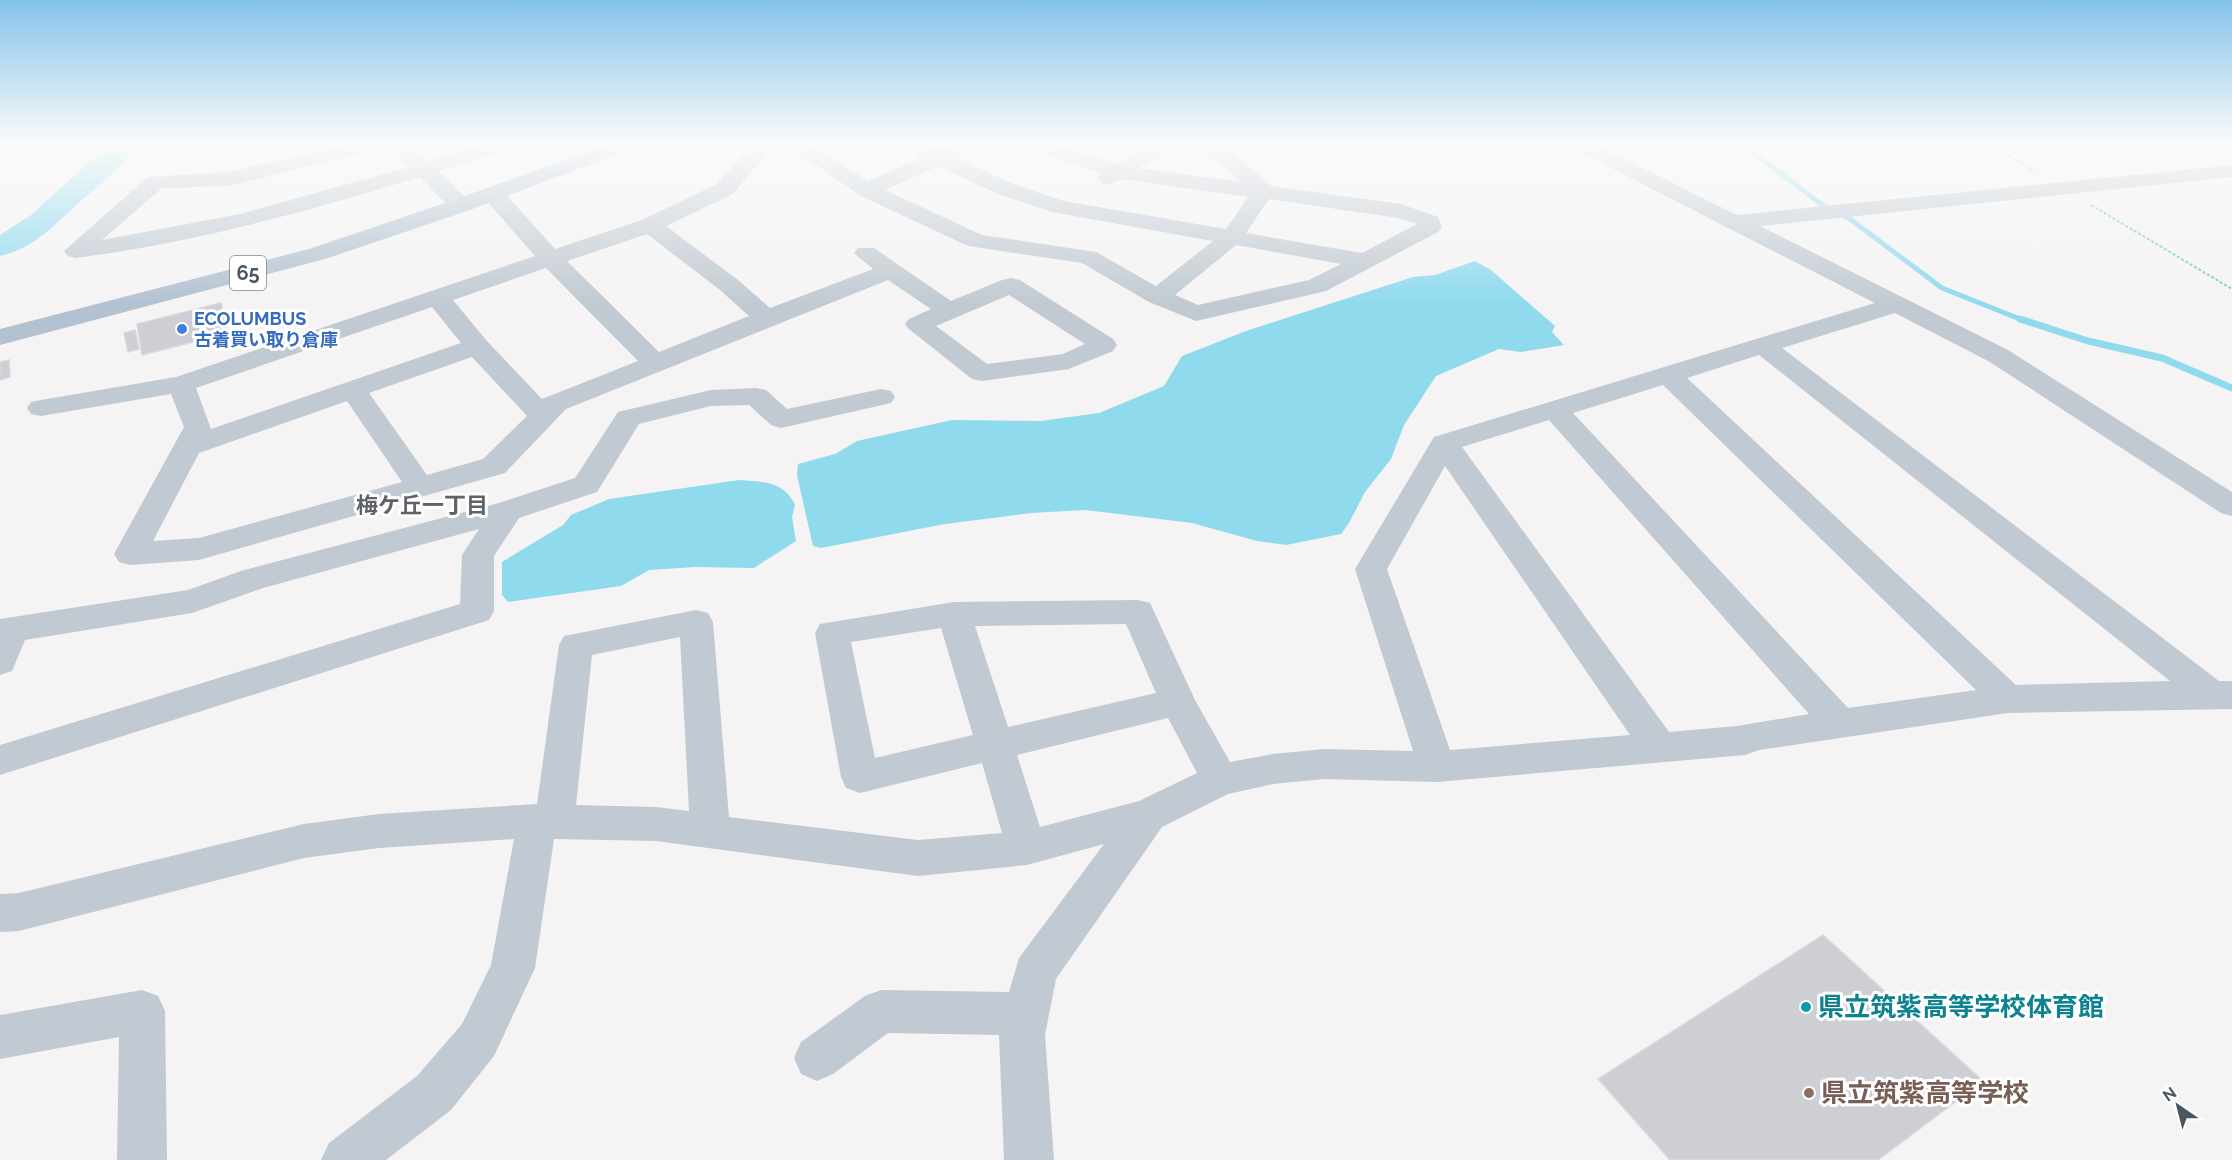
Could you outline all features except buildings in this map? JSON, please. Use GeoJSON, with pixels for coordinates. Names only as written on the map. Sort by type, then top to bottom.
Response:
{"type":"FeatureCollection","features":[{"type":"Feature","properties":{"kind":"main road","name":"65"},"geometry":{"type":"LineString","coordinates":[[0,337],[317,254],[487,196]]}},
{"type":"Feature","properties":{"kind":"street"},"geometry":{"type":"LineString","coordinates":[[140,196],[76,251],[133,245],[287,209],[330,196]]}},
{"type":"Feature","properties":{"kind":"street"},"geometry":{"type":"LineString","coordinates":[[452,196],[462,205]]}},
{"type":"Feature","properties":{"kind":"street"},"geometry":{"type":"LineString","coordinates":[[495,196],[549,258],[655,363]]}},
{"type":"Feature","properties":{"kind":"street"},"geometry":{"type":"LineString","coordinates":[[41,408],[181,384],[650,225],[710,196]]}},
{"type":"Feature","properties":{"kind":"street"},"geometry":{"type":"LineString","coordinates":[[880,196],[976,241],[1088,257],[1158,297],[1196,314],[1317,286],[1430,227],[1430,222],[1419,216],[1297,196]]}},
{"type":"Feature","properties":{"kind":"street"},"geometry":{"type":"LineString","coordinates":[[1016,196],[1045,218],[1232,237],[1367,261]]}},
{"type":"Feature","properties":{"kind":"street"},"geometry":{"type":"LineString","coordinates":[[1007,244],[1080,196]]}},
{"type":"Feature","properties":{"kind":"street"},"geometry":{"type":"LineString","coordinates":[[1158,297],[1232,237],[1260,196]]}},
{"type":"Feature","properties":{"kind":"street"},"geometry":{"type":"LineString","coordinates":[[1684,196],[1999,356],[2232,506]]}},
{"type":"Feature","properties":{"kind":"street"},"geometry":{"type":"LineString","coordinates":[[1735,222],[1984,196]]}},
{"type":"Feature","properties":{"kind":"street"},"geometry":{"type":"LineString","coordinates":[[650,225],[729,285],[766,318]]}},
{"type":"Feature","properties":{"kind":"street"},"geometry":{"type":"LineString","coordinates":[[866,253],[948,310]]}},
{"type":"Feature","properties":{"kind":"street"},"geometry":{"type":"LineString","coordinates":[[437,297],[477,346],[538,411],[766,318],[890,271]]}},
{"type":"Feature","properties":{"kind":"street"},"geometry":{"type":"LineString","coordinates":[[1011,285],[1104,345],[1070,361],[982,373],[918,324],[948,310],[1011,285]]}},
{"type":"Feature","properties":{"kind":"street"},"geometry":{"type":"LineString","coordinates":[[1437,767],[1371,569],[1444,444],[1895,305]]}},
{"type":"Feature","properties":{"kind":"street"},"geometry":{"type":"LineString","coordinates":[[1762,345],[2222,694]]}},
{"type":"Feature","properties":{"kind":"street"},"geometry":{"type":"LineString","coordinates":[[185,448],[477,346]]}},
{"type":"Feature","properties":{"kind":"street"},"geometry":{"type":"LineString","coordinates":[[1667,374],[2008,699]]}},
{"type":"Feature","properties":{"kind":"street"},"geometry":{"type":"LineString","coordinates":[[181,384],[198,427],[130,554],[199,549],[418,485],[494,466],[556,404]]}},
{"type":"Feature","properties":{"kind":"street"},"geometry":{"type":"LineString","coordinates":[[353,390],[418,485]]}},
{"type":"Feature","properties":{"kind":"street"},"geometry":{"type":"LineString","coordinates":[[0,662],[6,630],[192,601],[253,579],[516,508],[586,485],[628,418],[711,398],[756,396],[781,419],[881,397]]}},
{"type":"Feature","properties":{"kind":"street"},"geometry":{"type":"LineString","coordinates":[[1554,409],[1839,723]]}},
{"type":"Feature","properties":{"kind":"street"},"geometry":{"type":"LineString","coordinates":[[1444,444],[1660,748]]}},
{"type":"Feature","properties":{"kind":"street"},"geometry":{"type":"LineString","coordinates":[[494,466],[516,508]]}},
{"type":"Feature","properties":{"kind":"street"},"geometry":{"type":"LineString","coordinates":[[0,760],[477,611],[478,555],[516,508]]}},
{"type":"Feature","properties":{"kind":"street"},"geometry":{"type":"LineString","coordinates":[[1178,702],[860,777],[832,633],[954,614],[1138,612],[1178,702],[1220,780]]}},
{"type":"Feature","properties":{"kind":"street"},"geometry":{"type":"LineString","coordinates":[[954,614],[1027,848]]}},
{"type":"Feature","properties":{"kind":"street"},"geometry":{"type":"LineString","coordinates":[[346,1160],[434,1093],[478,1040],[513,968],[546,822],[576,645],[696,622],[710,832]]}},
{"type":"Feature","properties":{"kind":"street"},"geometry":{"type":"LineString","coordinates":[[0,913],[19,912],[304,841],[379,831],[546,822],[656,824],[918,858],[1027,848],[1148,815],[1220,780],[1273,769],[1324,764],[1437,767],[1745,740],[1748,737],[2008,699],[2222,694]]}},
{"type":"Feature","properties":{"kind":"street"},"geometry":{"type":"LineString","coordinates":[[1029,1160],[1022,1035],[1035,972],[1148,815]]}},
{"type":"Feature","properties":{"kind":"street"},"geometry":{"type":"LineString","coordinates":[[0,1037],[142,1011],[142,1160]]}},
{"type":"Feature","properties":{"kind":"street"},"geometry":{"type":"LineString","coordinates":[[817,1058],[881,1011],[1026,1014]]}},
{"type":"Feature","properties":{"kind":"path"},"geometry":{"type":"LineString","coordinates":[[2076,196],[2232,289]]}},
{"type":"Feature","properties":{"kind":"water"},"geometry":{"type":"Polygon","coordinates":[[[1475,261],[1491,270],[1555,326],[1552,332],[1564,345],[1521,352],[1499,349],[1436,376],[1404,425],[1391,459],[1365,492],[1341,534],[1286,545],[1257,541],[1192,523],[1086,510],[1031,513],[945,524],[821,548],[813,546],[797,475],[798,464],[835,454],[857,441],[952,420],[1041,421],[1099,413],[1164,386],[1182,356],[1246,331],[1413,277],[1435,275],[1475,261]]]}},
{"type":"Feature","properties":{"kind":"water"},"geometry":{"type":"Polygon","coordinates":[[[739,480],[764,482],[779,487],[785,491],[795,505],[792,517],[796,541],[754,568],[696,567],[649,570],[621,586],[508,602],[502,595],[502,562],[563,525],[571,515],[609,499],[739,480]]]}},
{"type":"Feature","properties":{"kind":"waterway"},"geometry":{"type":"LineString","coordinates":[[0,246],[35,228],[68,196]]}},
{"type":"Feature","properties":{"kind":"waterway"},"geometry":{"type":"LineString","coordinates":[[1811,196],[1850,219],[1942,288],[2025,321]]}},
{"type":"Feature","properties":{"kind":"waterway"},"geometry":{"type":"LineString","coordinates":[[2020,319],[2088,341],[2162,358],[2232,388]]}},
{"type":"Feature","properties":{"kind":"place","name":"ECOLUMBUS 古着買い取り倉庫"},"geometry":{"type":"Point","coordinates":[182,329]}},
{"type":"Feature","properties":{"kind":"place","name":"県立筑紫高等学校体育館"},"geometry":{"type":"Point","coordinates":[1806,1007]}},
{"type":"Feature","properties":{"kind":"place","name":"県立筑紫高等学校"},"geometry":{"type":"Point","coordinates":[1809,1093]}},
{"type":"Feature","properties":{"kind":"district","name":"梅ケ丘一丁目"},"geometry":{"type":"Point","coordinates":[422,505]}}]}
